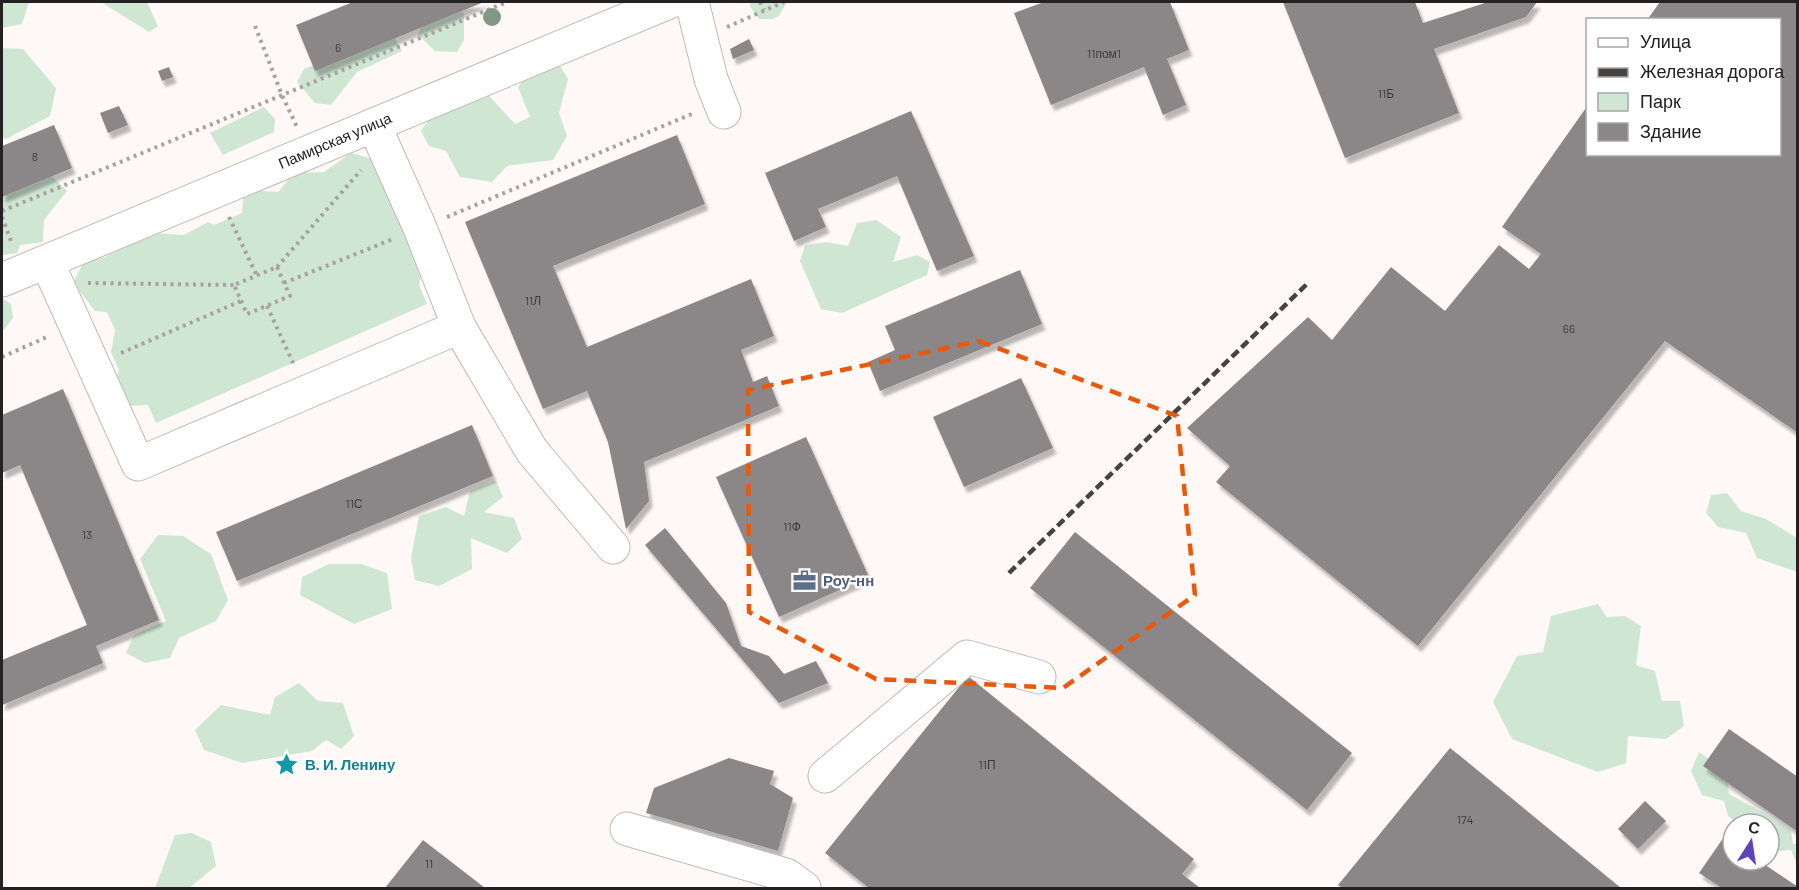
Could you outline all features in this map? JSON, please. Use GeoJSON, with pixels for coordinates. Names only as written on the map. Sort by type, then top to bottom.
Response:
{"type":"FeatureCollection","features":[{"type":"Feature","properties":{"kind":"street","name":"Памирская улица"},"geometry":{"type":"LineString","coordinates":[[2,280],[51,272],[309,152],[379,135],[669,2]]}},
{"type":"Feature","properties":{"kind":"street"},"geometry":{"type":"LineString","coordinates":[[692,2],[711,79],[722,107]]}},
{"type":"Feature","properties":{"kind":"street"},"geometry":{"type":"LineString","coordinates":[[379,135],[420,228],[459,327],[532,451],[613,547]]}},
{"type":"Feature","properties":{"kind":"street"},"geometry":{"type":"LineString","coordinates":[[51,272],[138,464],[459,327]]}},
{"type":"Feature","properties":{"kind":"street"},"geometry":{"type":"LineString","coordinates":[[825,776],[966,657],[1039,676]]}},
{"type":"Feature","properties":{"kind":"street"},"geometry":{"type":"LineString","coordinates":[[627,829],[786,875],[804,888]]}},
{"type":"Feature","properties":{"kind":"path"},"geometry":{"type":"LineString","coordinates":[[2,211],[507,2]]}},
{"type":"Feature","properties":{"kind":"path"},"geometry":{"type":"LineString","coordinates":[[760,2],[764,10]]}},
{"type":"Feature","properties":{"kind":"path"},"geometry":{"type":"LineString","coordinates":[[701,38],[784,2]]}},
{"type":"Feature","properties":{"kind":"path"},"geometry":{"type":"LineString","coordinates":[[255,26],[282,95],[309,152]]}},
{"type":"Feature","properties":{"kind":"path"},"geometry":{"type":"LineString","coordinates":[[284,284],[722,107]]}},
{"type":"Feature","properties":{"kind":"path"},"geometry":{"type":"LineString","coordinates":[[51,272],[234,285],[257,276],[277,267],[379,135]]}},
{"type":"Feature","properties":{"kind":"path"},"geometry":{"type":"LineString","coordinates":[[226,211],[257,276]]}},
{"type":"Feature","properties":{"kind":"path"},"geometry":{"type":"LineString","coordinates":[[2,216],[15,250]]}},
{"type":"Feature","properties":{"kind":"path"},"geometry":{"type":"LineString","coordinates":[[234,285],[247,314],[267,306],[290,296],[277,267]]}},
{"type":"Feature","properties":{"kind":"path"},"geometry":{"type":"LineString","coordinates":[[93,365],[241,301]]}},
{"type":"Feature","properties":{"kind":"path"},"geometry":{"type":"LineString","coordinates":[[267,306],[307,392]]}},
{"type":"Feature","properties":{"kind":"path"},"geometry":{"type":"LineString","coordinates":[[2,357],[56,334]]}},
{"type":"Feature","properties":{"kind":"highlighted area"},"geometry":{"type":"Polygon","coordinates":[[[979,341],[1177,416],[1195,595],[1063,688],[876,679],[749,612],[748,390],[979,341]]]}},
{"type":"Feature","properties":{"kind":"green space"},"geometry":{"type":"Polygon","coordinates":[[[2,2],[29,2],[22,24],[2,28],[2,2]]]}},
{"type":"Feature","properties":{"kind":"green space"},"geometry":{"type":"Polygon","coordinates":[[[101,2],[147,2],[158,26],[149,32],[101,2]]]}},
{"type":"Feature","properties":{"kind":"green space"},"geometry":{"type":"Polygon","coordinates":[[[431,2],[452,2],[464,14],[464,40],[457,52],[435,51],[418,35],[431,2]]]}},
{"type":"Feature","properties":{"kind":"green space"},"geometry":{"type":"Polygon","coordinates":[[[750,2],[787,2],[779,16],[773,19],[759,19],[750,7],[750,2]]]}},
{"type":"Feature","properties":{"kind":"green space"},"geometry":{"type":"Polygon","coordinates":[[[392,33],[402,51],[357,72],[331,105],[315,103],[297,82],[304,69],[392,33]]]}},
{"type":"Feature","properties":{"kind":"green space"},"geometry":{"type":"Polygon","coordinates":[[[2,48],[23,49],[56,88],[50,116],[6,139],[2,138],[2,48]]]}},
{"type":"Feature","properties":{"kind":"green space"},"geometry":{"type":"Polygon","coordinates":[[[535,64],[559,64],[568,79],[559,113],[567,136],[553,160],[507,166],[492,182],[460,177],[446,151],[429,146],[421,131],[443,99],[481,87],[515,124],[530,117],[518,87],[535,64]]]}},
{"type":"Feature","properties":{"kind":"green space"},"geometry":{"type":"Polygon","coordinates":[[[264,107],[275,119],[274,132],[223,155],[210,133],[264,107]]]}},
{"type":"Feature","properties":{"kind":"green space"},"geometry":{"type":"Polygon","coordinates":[[[351,153],[384,162],[426,255],[419,285],[427,304],[156,423],[148,405],[126,406],[113,392],[119,370],[111,352],[115,330],[107,312],[95,311],[73,283],[84,261],[105,257],[152,233],[184,235],[208,222],[214,225],[242,213],[243,196],[262,191],[278,192],[294,173],[324,172],[351,153]]]}},
{"type":"Feature","properties":{"kind":"green space"},"geometry":{"type":"Polygon","coordinates":[[[12,165],[48,172],[67,191],[44,220],[43,242],[20,245],[17,253],[3,255],[2,178],[12,165]]]}},
{"type":"Feature","properties":{"kind":"green space"},"geometry":{"type":"Polygon","coordinates":[[[876,220],[901,237],[893,262],[917,255],[930,262],[927,275],[842,313],[821,309],[800,261],[805,245],[827,242],[848,246],[857,223],[876,220]]]}},
{"type":"Feature","properties":{"kind":"green space"},"geometry":{"type":"Polygon","coordinates":[[[2,298],[11,304],[13,318],[2,332],[2,298]]]}},
{"type":"Feature","properties":{"kind":"green space"},"geometry":{"type":"Polygon","coordinates":[[[496,481],[503,497],[484,512],[514,518],[522,539],[507,553],[471,538],[472,569],[439,586],[415,580],[411,558],[419,516],[446,507],[464,516],[470,491],[496,481]]]}},
{"type":"Feature","properties":{"kind":"green space"},"geometry":{"type":"Polygon","coordinates":[[[1727,493],[1741,511],[1766,519],[1797,538],[1797,572],[1757,558],[1746,533],[1718,527],[1706,513],[1711,495],[1727,493]]]}},
{"type":"Feature","properties":{"kind":"green space"},"geometry":{"type":"Polygon","coordinates":[[[158,535],[183,536],[211,554],[228,600],[216,621],[179,638],[170,658],[145,663],[126,653],[134,635],[166,621],[140,559],[158,535]]]}},
{"type":"Feature","properties":{"kind":"green space"},"geometry":{"type":"Polygon","coordinates":[[[329,564],[361,564],[387,573],[392,609],[354,624],[300,595],[302,577],[329,564]]]}},
{"type":"Feature","properties":{"kind":"green space"},"geometry":{"type":"Polygon","coordinates":[[[1598,604],[1607,617],[1625,616],[1641,626],[1636,665],[1655,671],[1662,701],[1680,701],[1684,726],[1666,739],[1628,736],[1626,763],[1598,772],[1512,739],[1493,702],[1517,656],[1543,652],[1551,616],[1598,604]]]}},
{"type":"Feature","properties":{"kind":"green space"},"geometry":{"type":"Polygon","coordinates":[[[299,683],[318,701],[343,703],[354,736],[341,749],[326,740],[312,751],[242,763],[204,750],[195,730],[221,705],[270,715],[275,697],[299,683]]]}},
{"type":"Feature","properties":{"kind":"green space"},"geometry":{"type":"Polygon","coordinates":[[[1699,752],[1727,772],[1729,794],[1762,812],[1727,812],[1724,801],[1702,795],[1691,771],[1699,752]]]}},
{"type":"Feature","properties":{"kind":"green space"},"geometry":{"type":"Polygon","coordinates":[[[1781,824],[1791,831],[1793,844],[1797,843],[1797,864],[1791,850],[1781,851],[1781,824]]]}},
{"type":"Feature","properties":{"kind":"green space"},"geometry":{"type":"Polygon","coordinates":[[[192,833],[211,842],[216,866],[189,888],[155,888],[175,835],[192,833]]]}},
{"type":"Feature","properties":{"kind":"building"},"geometry":{"type":"Polygon","coordinates":[[[353,2],[484,2],[315,71],[296,25],[353,2]]]}},
{"type":"Feature","properties":{"kind":"building"},"geometry":{"type":"Polygon","coordinates":[[[1044,2],[1170,2],[1189,50],[1167,59],[1186,105],[1163,115],[1144,67],[1051,105],[1014,13],[1044,2]]]}},
{"type":"Feature","properties":{"kind":"building"},"geometry":{"type":"Polygon","coordinates":[[[1283,2],[1415,2],[1423,23],[1488,2],[1537,2],[1526,17],[1434,49],[1459,113],[1345,158],[1283,2]]]}},
{"type":"Feature","properties":{"kind":"building"},"geometry":{"type":"Polygon","coordinates":[[[1660,2],[1798,2],[1798,433],[1665,341],[1418,646],[1216,482],[1230,466],[1187,428],[1308,317],[1332,340],[1391,267],[1445,311],[1499,245],[1529,269],[1541,254],[1502,227],[1586,108],[1586,156],[1781,156],[1781,18],[1648,18],[1660,2]]]}},
{"type":"Feature","properties":{"kind":"building"},"geometry":{"type":"Polygon","coordinates":[[[749,39],[754,50],[733,59],[730,49],[749,39]]]}},
{"type":"Feature","properties":{"kind":"building"},"geometry":{"type":"Polygon","coordinates":[[[169,67],[173,77],[162,81],[158,71],[169,67]]]}},
{"type":"Feature","properties":{"kind":"building"},"geometry":{"type":"Polygon","coordinates":[[[119,106],[128,125],[108,133],[100,113],[119,106]]]}},
{"type":"Feature","properties":{"kind":"building"},"geometry":{"type":"Polygon","coordinates":[[[911,111],[974,256],[937,271],[897,176],[818,209],[826,227],[794,241],[765,173],[911,111]]]}},
{"type":"Feature","properties":{"kind":"building"},"geometry":{"type":"Polygon","coordinates":[[[54,125],[72,168],[2,197],[2,146],[54,125]]]}},
{"type":"Feature","properties":{"kind":"building"},"geometry":{"type":"Polygon","coordinates":[[[677,135],[705,204],[553,266],[587,347],[751,279],[774,336],[741,350],[753,382],[767,376],[779,406],[644,462],[649,501],[626,529],[608,442],[587,391],[543,409],[465,222],[677,135]]]}},
{"type":"Feature","properties":{"kind":"building"},"geometry":{"type":"Polygon","coordinates":[[[1020,270],[1042,324],[880,391],[868,362],[895,350],[885,326],[1020,270]]]}},
{"type":"Feature","properties":{"kind":"building"},"geometry":{"type":"Polygon","coordinates":[[[1021,378],[1053,448],[964,487],[933,417],[1021,378]]]}},
{"type":"Feature","properties":{"kind":"building"},"geometry":{"type":"Polygon","coordinates":[[[63,389],[159,620],[96,646],[103,663],[2,705],[2,660],[87,625],[20,465],[2,473],[2,415],[63,389]]]}},
{"type":"Feature","properties":{"kind":"building"},"geometry":{"type":"Polygon","coordinates":[[[472,425],[493,476],[237,581],[216,532],[472,425]]]}},
{"type":"Feature","properties":{"kind":"building"},"geometry":{"type":"Polygon","coordinates":[[[806,437],[869,577],[779,617],[716,477],[806,437]]]}},
{"type":"Feature","properties":{"kind":"building"},"geometry":{"type":"Polygon","coordinates":[[[665,528],[726,603],[741,646],[769,656],[784,674],[816,661],[828,683],[779,703],[645,545],[665,528]]]}},
{"type":"Feature","properties":{"kind":"building"},"geometry":{"type":"Polygon","coordinates":[[[1075,532],[1352,753],[1307,810],[1030,588],[1075,532]]]}},
{"type":"Feature","properties":{"kind":"building"},"geometry":{"type":"Polygon","coordinates":[[[968,676],[1194,859],[1182,874],[1200,888],[869,888],[825,853],[968,676]]]}},
{"type":"Feature","properties":{"kind":"building"},"geometry":{"type":"Polygon","coordinates":[[[1729,729],[1798,777],[1798,832],[1781,820],[1781,812],[1769,812],[1703,766],[1729,729]]]}},
{"type":"Feature","properties":{"kind":"building"},"geometry":{"type":"Polygon","coordinates":[[[1450,748],[1621,888],[1342,888],[1338,885],[1450,748]]]}},
{"type":"Feature","properties":{"kind":"building"},"geometry":{"type":"Polygon","coordinates":[[[729,758],[774,771],[770,784],[793,798],[778,851],[646,813],[654,788],[729,758]]]}},
{"type":"Feature","properties":{"kind":"building"},"geometry":{"type":"Polygon","coordinates":[[[1645,801],[1666,821],[1638,849],[1618,829],[1645,801]]]}},
{"type":"Feature","properties":{"kind":"building"},"geometry":{"type":"Polygon","coordinates":[[[423,840],[485,888],[385,888],[423,840]]]}},
{"type":"Feature","properties":{"kind":"building"},"geometry":{"type":"Polygon","coordinates":[[[1721,841],[1721,872],[1776,872],[1798,888],[1722,888],[1699,873],[1721,841]]]}},
{"type":"Feature","properties":{"kind":"railway"},"geometry":{"type":"LineString","coordinates":[[1009,573],[1309,282]]}},
{"type":"Feature","properties":{"kind":"place","name":"Роу-нн"},"geometry":{"type":"Point","coordinates":[805,581]}},
{"type":"Feature","properties":{"kind":"place","name":"В. И. Ленину"},"geometry":{"type":"Point","coordinates":[287,765]}}]}
